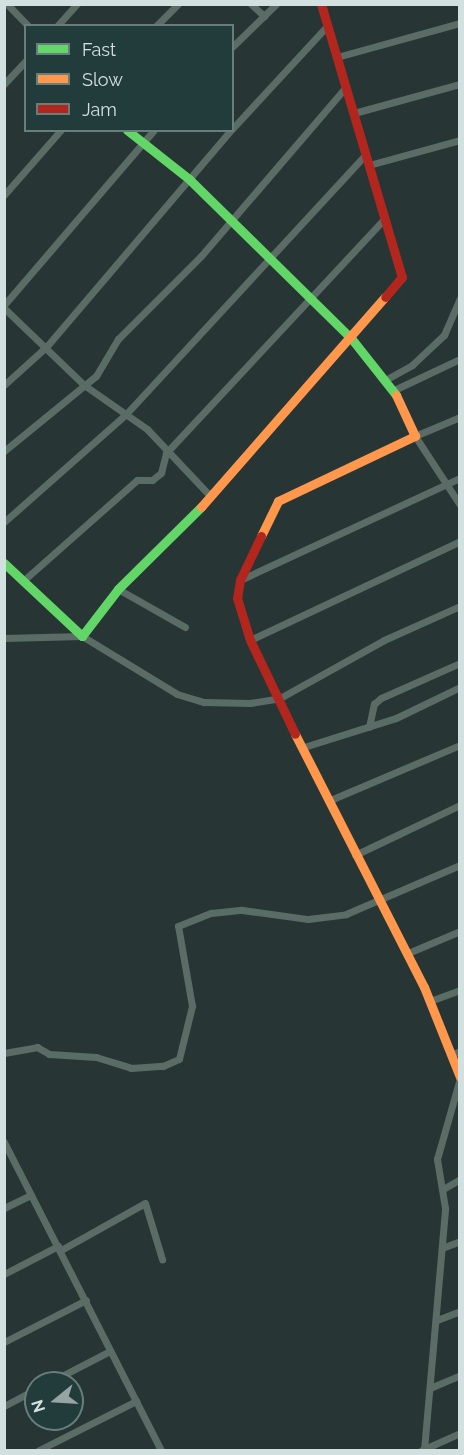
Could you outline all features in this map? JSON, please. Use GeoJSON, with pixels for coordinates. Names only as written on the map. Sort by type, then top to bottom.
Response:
{"type":"FeatureCollection","features":[{"type":"Feature","properties":{"kind":"street"},"geometry":{"type":"LineString","coordinates":[[7,4],[26,24]]}},
{"type":"Feature","properties":{"kind":"street"},"geometry":{"type":"LineString","coordinates":[[65,22],[77,4]]}},
{"type":"Feature","properties":{"kind":"street"},"geometry":{"type":"LineString","coordinates":[[158,24],[178,4]]}},
{"type":"Feature","properties":{"kind":"street"},"geometry":{"type":"LineString","coordinates":[[251,4],[264,16]]}},
{"type":"Feature","properties":{"kind":"street"},"geometry":{"type":"LineString","coordinates":[[234,45],[276,4]]}},
{"type":"Feature","properties":{"kind":"street"},"geometry":{"type":"LineString","coordinates":[[82,636],[118,590],[211,497],[402,277],[321,4]]}},
{"type":"Feature","properties":{"kind":"street"},"geometry":{"type":"LineString","coordinates":[[337,57],[459,23]]}},
{"type":"Feature","properties":{"kind":"street"},"geometry":{"type":"LineString","coordinates":[[234,128],[327,26]]}},
{"type":"Feature","properties":{"kind":"street"},"geometry":{"type":"LineString","coordinates":[[4,84],[24,62]]}},
{"type":"Feature","properties":{"kind":"street"},"geometry":{"type":"LineString","coordinates":[[354,112],[459,84]]}},
{"type":"Feature","properties":{"kind":"street"},"geometry":{"type":"LineString","coordinates":[[4,451],[96,376],[118,339],[201,256],[229,219],[346,87]]}},
{"type":"Feature","properties":{"kind":"street"},"geometry":{"type":"LineString","coordinates":[[4,195],[60,132]]}},
{"type":"Feature","properties":{"kind":"street"},"geometry":{"type":"LineString","coordinates":[[129,132],[189,179],[351,338],[387,379],[415,436],[459,505]]}},
{"type":"Feature","properties":{"kind":"street"},"geometry":{"type":"LineString","coordinates":[[152,132],[4,307],[47,346],[84,385],[127,413],[211,497]]}},
{"type":"Feature","properties":{"kind":"street"},"geometry":{"type":"LineString","coordinates":[[4,384],[47,346],[230,132]]}},
{"type":"Feature","properties":{"kind":"street"},"geometry":{"type":"LineString","coordinates":[[369,165],[459,140]]}},
{"type":"Feature","properties":{"kind":"street"},"geometry":{"type":"LineString","coordinates":[[4,522],[127,413],[366,154]]}},
{"type":"Feature","properties":{"kind":"street"},"geometry":{"type":"LineString","coordinates":[[24,580],[137,480],[152,480],[161,473],[166,453],[384,219]]}},
{"type":"Feature","properties":{"kind":"street"},"geometry":{"type":"LineString","coordinates":[[387,379],[412,365],[444,335],[459,298]]}},
{"type":"Feature","properties":{"kind":"street"},"geometry":{"type":"LineString","coordinates":[[394,390],[459,359]]}},
{"type":"Feature","properties":{"kind":"street"},"geometry":{"type":"LineString","coordinates":[[424,1450],[442,1248],[443,1189],[437,1159],[458,1103],[459,1078],[456,1053],[408,953],[328,801],[304,747],[250,640],[237,598],[240,580],[258,550],[272,511],[286,494],[459,417]]}},
{"type":"Feature","properties":{"kind":"street"},"geometry":{"type":"LineString","coordinates":[[240,580],[459,478]]}},
{"type":"Feature","properties":{"kind":"street"},"geometry":{"type":"LineString","coordinates":[[250,640],[459,541]]}},
{"type":"Feature","properties":{"kind":"street"},"geometry":{"type":"LineString","coordinates":[[4,563],[82,636],[177,694],[204,702],[279,698],[459,606]]}},
{"type":"Feature","properties":{"kind":"street"},"geometry":{"type":"LineString","coordinates":[[118,590],[185,627]]}},
{"type":"Feature","properties":{"kind":"street"},"geometry":{"type":"LineString","coordinates":[[4,638],[82,636]]}},
{"type":"Feature","properties":{"kind":"street"},"geometry":{"type":"LineString","coordinates":[[369,727],[374,704],[381,698],[459,663]]}},
{"type":"Feature","properties":{"kind":"street"},"geometry":{"type":"LineString","coordinates":[[304,747],[369,727],[459,687]]}},
{"type":"Feature","properties":{"kind":"street"},"geometry":{"type":"LineString","coordinates":[[328,801],[459,745]]}},
{"type":"Feature","properties":{"kind":"street"},"geometry":{"type":"LineString","coordinates":[[355,855],[459,805]]}},
{"type":"Feature","properties":{"kind":"street"},"geometry":{"type":"LineString","coordinates":[[4,1053],[37,1047],[49,1054],[96,1057],[131,1068],[163,1066],[179,1059],[192,1006],[186,964],[176,937],[178,926],[211,913],[242,910],[308,919],[381,902],[459,865]]}},
{"type":"Feature","properties":{"kind":"street"},"geometry":{"type":"LineString","coordinates":[[408,953],[459,931]]}},
{"type":"Feature","properties":{"kind":"street"},"geometry":{"type":"LineString","coordinates":[[430,1001],[459,990]]}},
{"type":"Feature","properties":{"kind":"street"},"geometry":{"type":"LineString","coordinates":[[5,1142],[161,1450]]}},
{"type":"Feature","properties":{"kind":"street"},"geometry":{"type":"LineString","coordinates":[[443,1189],[459,1179]]}},
{"type":"Feature","properties":{"kind":"street"},"geometry":{"type":"LineString","coordinates":[[4,1208],[32,1195]]}},
{"type":"Feature","properties":{"kind":"street"},"geometry":{"type":"LineString","coordinates":[[4,1274],[145,1203],[162,1259]]}},
{"type":"Feature","properties":{"kind":"street"},"geometry":{"type":"LineString","coordinates":[[442,1248],[459,1240]]}},
{"type":"Feature","properties":{"kind":"street"},"geometry":{"type":"LineString","coordinates":[[4,1342],[86,1300]]}},
{"type":"Feature","properties":{"kind":"street"},"geometry":{"type":"LineString","coordinates":[[437,1320],[459,1311]]}},
{"type":"Feature","properties":{"kind":"street"},"geometry":{"type":"LineString","coordinates":[[71,1371],[110,1351]]}},
{"type":"Feature","properties":{"kind":"street"},"geometry":{"type":"LineString","coordinates":[[430,1389],[459,1375]]}},
{"type":"Feature","properties":{"kind":"street"},"geometry":{"type":"LineString","coordinates":[[4,1406],[24,1395]]}},
{"type":"Feature","properties":{"kind":"street"},"geometry":{"type":"LineString","coordinates":[[39,1450],[136,1401]]}},
{"type":"Feature","properties":{"kind":"street"},"geometry":{"type":"LineString","coordinates":[[424,1450],[459,1434]]}},
{"type":"Feature","properties":{"kind":"traffic: fast"},"geometry":{"type":"LineString","coordinates":[[130,132],[189,179],[351,338],[396,395]]}},
{"type":"Feature","properties":{"kind":"traffic: fast"},"geometry":{"type":"LineString","coordinates":[[4,563],[82,636],[118,589],[201,507]]}},
{"type":"Feature","properties":{"kind":"traffic: slow"},"geometry":{"type":"LineString","coordinates":[[201,507],[385,297]]}},
{"type":"Feature","properties":{"kind":"traffic: slow"},"geometry":{"type":"LineString","coordinates":[[261,536],[278,501],[415,436],[396,395]]}},
{"type":"Feature","properties":{"kind":"traffic: slow"},"geometry":{"type":"LineString","coordinates":[[295,734],[424,987],[460,1077]]}},
{"type":"Feature","properties":{"kind":"traffic: jam"},"geometry":{"type":"LineString","coordinates":[[321,4],[402,277],[385,297]]}},
{"type":"Feature","properties":{"kind":"traffic: jam"},"geometry":{"type":"LineString","coordinates":[[261,536],[240,580],[237,598],[250,640],[295,734]]}}]}
